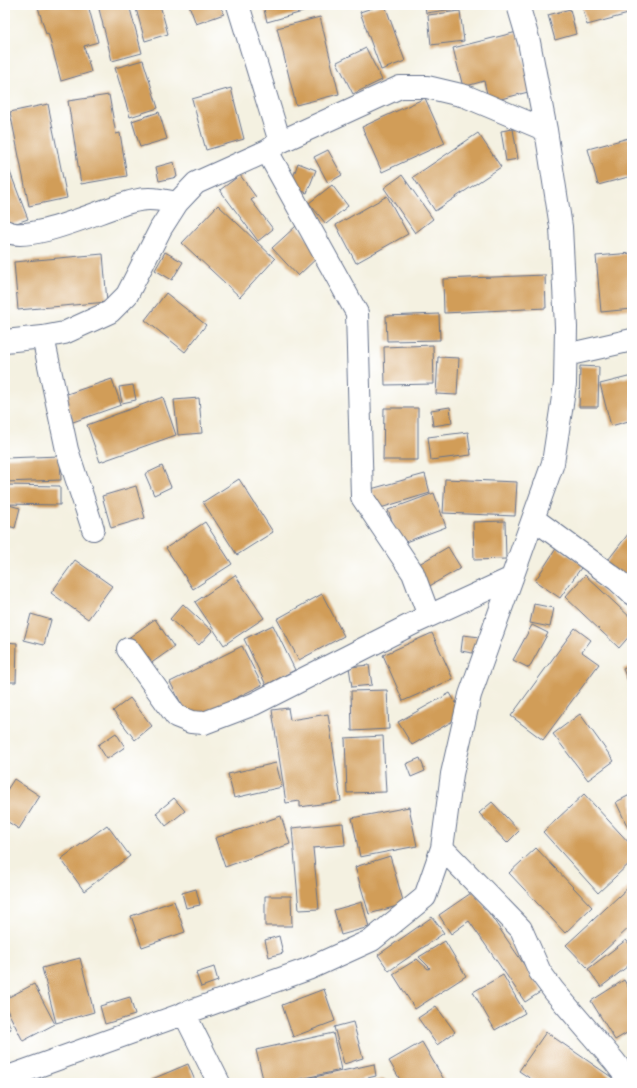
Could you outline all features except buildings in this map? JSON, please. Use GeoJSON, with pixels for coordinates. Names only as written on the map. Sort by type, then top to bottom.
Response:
{"type":"FeatureCollection","features":[{"type":"Feature","properties":{"kind":"street"},"geometry":{"type":"LineString","coordinates":[[238,5],[273,147],[357,313],[362,498],[413,573],[429,616]]}},
{"type":"Feature","properties":{"kind":"street"},"geometry":{"type":"LineString","coordinates":[[5,1078],[308,969],[372,940],[425,897],[442,848],[452,774],[470,695],[553,463],[565,384],[566,327],[561,227],[546,130],[528,42],[518,5]]}},
{"type":"Feature","properties":{"kind":"street"},"geometry":{"type":"LineString","coordinates":[[5,341],[64,333],[110,312],[127,295],[161,228],[177,203],[196,183],[400,87],[427,87],[465,96],[546,130]]}},
{"type":"Feature","properties":{"kind":"street"},"geometry":{"type":"LineString","coordinates":[[5,231],[11,234],[30,234],[77,221],[133,201],[152,198],[177,203]]}},
{"type":"Feature","properties":{"kind":"street"},"geometry":{"type":"LineString","coordinates":[[42,337],[67,450],[93,529]]}},
{"type":"Feature","properties":{"kind":"street"},"geometry":{"type":"LineString","coordinates":[[566,355],[632,340]]}},
{"type":"Feature","properties":{"kind":"street"},"geometry":{"type":"LineString","coordinates":[[534,519],[617,580],[632,594]]}},
{"type":"Feature","properties":{"kind":"street"},"geometry":{"type":"LineString","coordinates":[[128,649],[176,716],[191,722],[204,723],[254,704],[429,616],[512,578]]}},
{"type":"Feature","properties":{"kind":"street"},"geometry":{"type":"LineString","coordinates":[[442,848],[521,929],[540,972],[554,991],[631,1083]]}},
{"type":"Feature","properties":{"kind":"street"},"geometry":{"type":"LineString","coordinates":[[184,1013],[218,1083]]}}]}
